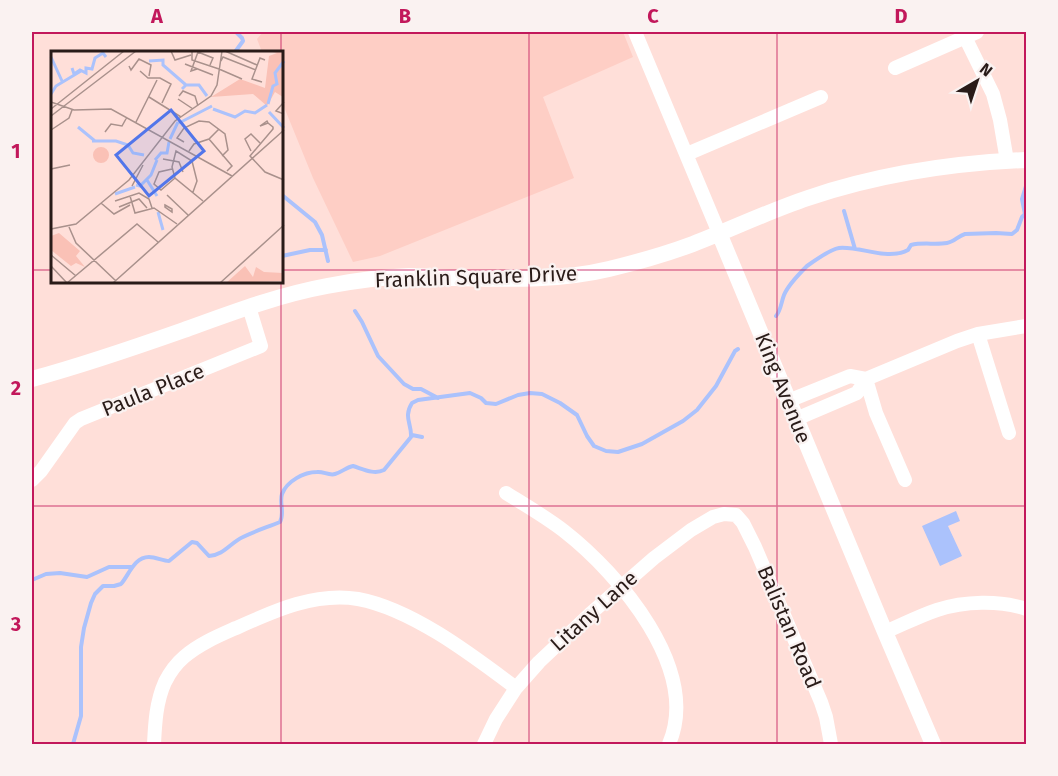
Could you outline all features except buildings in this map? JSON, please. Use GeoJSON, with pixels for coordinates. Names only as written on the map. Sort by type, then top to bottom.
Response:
{"type":"FeatureCollection","features":[{"type":"Feature","properties":{"kind":"street","name":"King Avenue"},"geometry":{"type":"LineString","coordinates":[[635,32],[933,744]]}},
{"type":"Feature","properties":{"kind":"street"},"geometry":{"type":"LineString","coordinates":[[895,68],[971,34],[993,94],[1007,161]]}},
{"type":"Feature","properties":{"kind":"street"},"geometry":{"type":"LineString","coordinates":[[687,154],[821,97]]}},
{"type":"Feature","properties":{"kind":"street","name":"Franklin Square Drive"},"geometry":{"type":"LineString","coordinates":[[32,379],[295,293],[327,286],[410,276],[522,279],[570,276],[607,270],[694,243],[810,197],[878,178],[921,170],[1026,160]]}},
{"type":"Feature","properties":{"kind":"street","name":"Paula Place"},"geometry":{"type":"LineString","coordinates":[[32,480],[75,423],[81,419],[261,346],[249,307]]}},
{"type":"Feature","properties":{"kind":"street"},"geometry":{"type":"LineString","coordinates":[[788,401],[850,376],[866,379],[978,334],[1026,326]]}},
{"type":"Feature","properties":{"kind":"street"},"geometry":{"type":"LineString","coordinates":[[978,334],[1010,433]]}},
{"type":"Feature","properties":{"kind":"street"},"geometry":{"type":"LineString","coordinates":[[796,419],[857,393],[866,379]]}},
{"type":"Feature","properties":{"kind":"street"},"geometry":{"type":"LineString","coordinates":[[866,379],[876,413],[905,480]]}},
{"type":"Feature","properties":{"kind":"street"},"geometry":{"type":"LineString","coordinates":[[506,493],[563,530],[592,555],[621,585],[647,622],[661,648],[677,695],[674,735],[669,744]]}},
{"type":"Feature","properties":{"kind":"street","name":"Litany Lane"},"geometry":{"type":"LineString","coordinates":[[484,744],[496,719],[516,688],[558,643],[621,585],[691,530],[713,517],[724,514],[736,515]]}},
{"type":"Feature","properties":{"kind":"street","name":"Balistan Road"},"geometry":{"type":"LineString","coordinates":[[736,515],[743,523],[755,547],[821,702],[831,744]]}},
{"type":"Feature","properties":{"kind":"street"},"geometry":{"type":"LineString","coordinates":[[154,744],[156,712],[165,682],[183,658],[196,648],[285,607],[333,597],[358,599],[412,619],[468,652],[516,688]]}},
{"type":"Feature","properties":{"kind":"street"},"geometry":{"type":"LineString","coordinates":[[885,632],[954,605],[988,603],[1026,609]]}},
{"type":"Feature","properties":{"kind":"shaded area"},"geometry":{"type":"Polygon","coordinates":[[[263,32],[623,32],[633,57],[543,97],[574,178],[380,256],[353,262],[313,178],[284,107],[284,51],[262,51],[257,39],[263,32]]]}},
{"type":"Feature","properties":{"kind":"water"},"geometry":{"type":"Polygon","coordinates":[[[956,511],[960,521],[948,526],[962,556],[940,566],[922,526],[956,511]]]}},
{"type":"Feature","properties":{"kind":"waterway"},"geometry":{"type":"LineString","coordinates":[[236,32],[243,41],[236,51]]}},
{"type":"Feature","properties":{"kind":"waterway"},"geometry":{"type":"LineString","coordinates":[[1025,214],[1022,199],[1026,186]]}},
{"type":"Feature","properties":{"kind":"waterway"},"geometry":{"type":"LineString","coordinates":[[284,197],[315,222],[322,235],[328,261]]}},
{"type":"Feature","properties":{"kind":"waterway"},"geometry":{"type":"LineString","coordinates":[[844,211],[855,249]]}},
{"type":"Feature","properties":{"kind":"waterway"},"geometry":{"type":"LineString","coordinates":[[776,316],[786,291],[797,276],[807,266],[836,249],[847,248],[891,254],[908,250],[911,245],[942,244],[965,234],[1012,234],[1017,230],[1026,213]]}},
{"type":"Feature","properties":{"kind":"waterway"},"geometry":{"type":"LineString","coordinates":[[284,256],[310,250],[326,250]]}},
{"type":"Feature","properties":{"kind":"waterway"},"geometry":{"type":"LineString","coordinates":[[355,311],[378,356],[404,384],[413,389],[421,389],[438,398]]}},
{"type":"Feature","properties":{"kind":"waterway"},"geometry":{"type":"LineString","coordinates":[[73,744],[81,716],[81,647],[91,603],[95,594],[103,586],[121,584],[139,560],[149,557],[169,561],[192,542],[197,543],[209,556],[223,551],[243,537],[280,522],[281,497],[284,489],[296,478],[312,472],[333,474],[353,466],[372,472],[384,470],[411,437],[408,412],[412,403],[418,400],[470,393],[486,403],[496,404],[518,395],[542,394],[577,415],[594,446],[606,451],[618,452],[642,444],[683,421],[697,410],[716,386],[738,349]]}},
{"type":"Feature","properties":{"kind":"waterway"},"geometry":{"type":"LineString","coordinates":[[412,435],[422,437]]}},
{"type":"Feature","properties":{"kind":"waterway"},"geometry":{"type":"LineString","coordinates":[[32,580],[46,574],[60,573],[87,577],[109,567],[131,567]]}}]}
